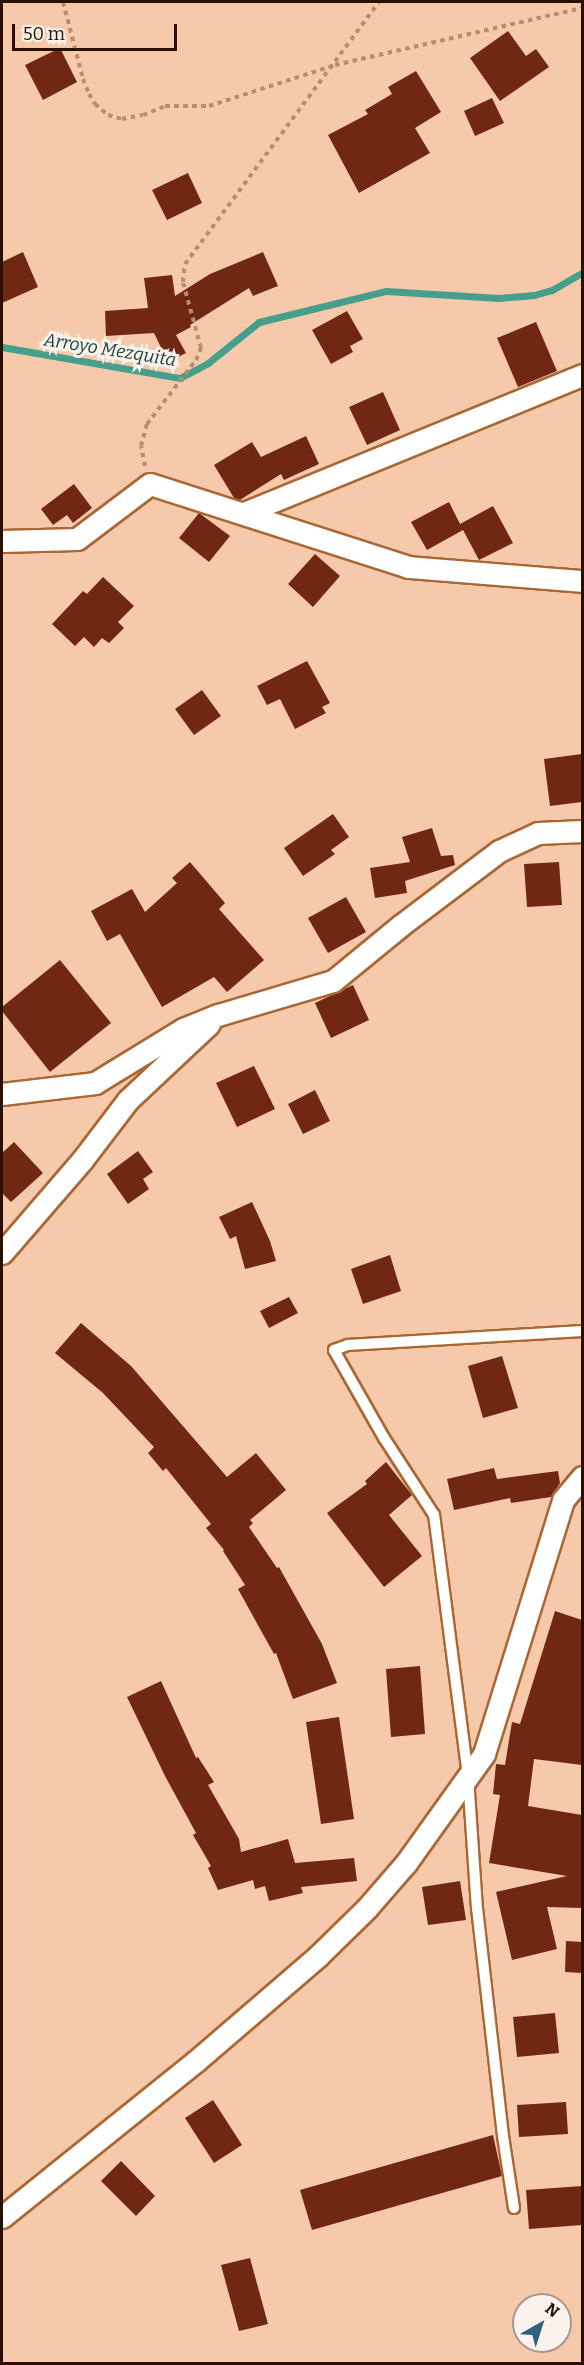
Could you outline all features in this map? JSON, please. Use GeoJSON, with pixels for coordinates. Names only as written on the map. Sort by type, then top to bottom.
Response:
{"type":"FeatureCollection","features":[{"type":"Feature","properties":{"kind":"street"},"geometry":{"type":"LineString","coordinates":[[244,513],[582,375]]}},
{"type":"Feature","properties":{"kind":"street"},"geometry":{"type":"LineString","coordinates":[[2,541],[77,539],[150,484],[408,567],[582,582]]}},
{"type":"Feature","properties":{"kind":"street"},"geometry":{"type":"LineString","coordinates":[[2,1094],[95,1083],[183,1029],[218,1015],[333,981],[400,926],[499,851],[538,833],[582,831]]}},
{"type":"Feature","properties":{"kind":"street"},"geometry":{"type":"LineString","coordinates":[[2,1253],[82,1160],[128,1100],[218,1015]]}},
{"type":"Feature","properties":{"kind":"street"},"geometry":{"type":"LineString","coordinates":[[2,2217],[196,2061],[318,1956],[367,1908],[406,1863],[484,1754],[563,1500],[582,1478]]}},
{"type":"Feature","properties":{"kind":"lane"},"geometry":{"type":"LineString","coordinates":[[514,2208],[503,2136],[477,1909],[468,1776],[434,1515],[384,1438],[334,1350],[348,1345],[582,1331]]}},
{"type":"Feature","properties":{"kind":"path"},"geometry":{"type":"LineString","coordinates":[[63,2],[82,79],[89,94],[95,104],[108,115],[122,119],[143,115],[165,106],[209,106],[335,65],[582,8]]}},
{"type":"Feature","properties":{"kind":"path"},"geometry":{"type":"LineString","coordinates":[[150,484],[141,446],[147,424],[196,360],[201,348],[183,282],[185,264],[335,65],[379,2]]}},
{"type":"Feature","properties":{"kind":"building"},"geometry":{"type":"Polygon","coordinates":[[[508,31],[526,56],[536,49],[549,67],[500,101],[470,58],[508,31]]]}},
{"type":"Feature","properties":{"kind":"building"},"geometry":{"type":"Polygon","coordinates":[[[60,48],[77,82],[43,100],[25,65],[60,48]]]}},
{"type":"Feature","properties":{"kind":"building"},"geometry":{"type":"Polygon","coordinates":[[[416,71],[441,112],[415,128],[430,153],[359,193],[328,135],[368,114],[365,110],[392,94],[388,87],[416,71]]]}},
{"type":"Feature","properties":{"kind":"building"},"geometry":{"type":"Polygon","coordinates":[[[492,98],[504,123],[475,136],[464,111],[492,98]]]}},
{"type":"Feature","properties":{"kind":"building"},"geometry":{"type":"Polygon","coordinates":[[[188,173],[202,203],[167,220],[152,190],[188,173]]]}},
{"type":"Feature","properties":{"kind":"building"},"geometry":{"type":"Polygon","coordinates":[[[23,252],[38,287],[2,303],[2,262],[23,252]]]}},
{"type":"Feature","properties":{"kind":"building"},"geometry":{"type":"Polygon","coordinates":[[[263,252],[278,286],[253,296],[249,288],[176,335],[186,353],[168,362],[154,333],[106,336],[105,311],[148,308],[144,278],[172,275],[175,296],[210,274],[263,252]]]}},
{"type":"Feature","properties":{"kind":"building"},"geometry":{"type":"Polygon","coordinates":[[[347,311],[363,339],[350,346],[353,352],[331,364],[312,330],[347,311]]]}},
{"type":"Feature","properties":{"kind":"building"},"geometry":{"type":"Polygon","coordinates":[[[536,322],[557,371],[518,387],[497,338],[536,322]]]}},
{"type":"Feature","properties":{"kind":"building"},"geometry":{"type":"Polygon","coordinates":[[[383,392],[400,430],[367,445],[349,407],[383,392]]]}},
{"type":"Feature","properties":{"kind":"building"},"geometry":{"type":"Polygon","coordinates":[[[306,436],[319,464],[284,480],[281,474],[240,500],[234,498],[214,465],[252,442],[261,457],[306,436]]]}},
{"type":"Feature","properties":{"kind":"building"},"geometry":{"type":"Polygon","coordinates":[[[74,484],[92,508],[73,523],[67,515],[53,525],[41,509],[74,484]]]}},
{"type":"Feature","properties":{"kind":"building"},"geometry":{"type":"Polygon","coordinates":[[[449,502],[460,524],[493,506],[513,543],[479,560],[463,530],[427,550],[411,522],[449,502]]]}},
{"type":"Feature","properties":{"kind":"building"},"geometry":{"type":"Polygon","coordinates":[[[199,513],[230,536],[209,562],[179,538],[199,513]]]}},
{"type":"Feature","properties":{"kind":"building"},"geometry":{"type":"Polygon","coordinates":[[[315,554],[340,576],[313,607],[288,584],[315,554]]]}},
{"type":"Feature","properties":{"kind":"building"},"geometry":{"type":"Polygon","coordinates":[[[103,577],[134,606],[118,622],[124,628],[109,643],[102,638],[94,647],[84,637],[75,646],[52,624],[83,591],[87,594],[103,577]]]}},
{"type":"Feature","properties":{"kind":"building"},"geometry":{"type":"Polygon","coordinates":[[[307,661],[330,703],[322,707],[326,713],[295,729],[280,699],[267,705],[257,686],[307,661]]]}},
{"type":"Feature","properties":{"kind":"building"},"geometry":{"type":"Polygon","coordinates":[[[202,690],[221,716],[194,735],[175,709],[202,690]]]}},
{"type":"Feature","properties":{"kind":"building"},"geometry":{"type":"Polygon","coordinates":[[[582,754],[582,802],[550,806],[544,759],[582,754]]]}},
{"type":"Feature","properties":{"kind":"building"},"geometry":{"type":"Polygon","coordinates":[[[333,814],[349,837],[331,850],[335,854],[303,876],[284,848],[333,814]]]}},
{"type":"Feature","properties":{"kind":"building"},"geometry":{"type":"Polygon","coordinates":[[[432,828],[441,856],[453,855],[455,865],[405,881],[407,893],[375,898],[370,868],[410,862],[402,837],[432,828]]]}},
{"type":"Feature","properties":{"kind":"building"},"geometry":{"type":"Polygon","coordinates":[[[190,862],[225,903],[219,909],[264,960],[227,992],[214,977],[162,1007],[120,934],[107,941],[91,911],[132,889],[145,912],[177,883],[172,878],[190,862]]]}},
{"type":"Feature","properties":{"kind":"building"},"geometry":{"type":"Polygon","coordinates":[[[559,862],[562,905],[527,907],[524,864],[559,862]]]}},
{"type":"Feature","properties":{"kind":"building"},"geometry":{"type":"Polygon","coordinates":[[[346,897],[366,932],[328,953],[308,918],[346,897]]]}},
{"type":"Feature","properties":{"kind":"building"},"geometry":{"type":"Polygon","coordinates":[[[60,960],[111,1023],[50,1072],[2,1011],[2,1007],[60,960]]]}},
{"type":"Feature","properties":{"kind":"building"},"geometry":{"type":"Polygon","coordinates":[[[353,985],[369,1020],[331,1038],[315,1003],[353,985]]]}},
{"type":"Feature","properties":{"kind":"building"},"geometry":{"type":"Polygon","coordinates":[[[254,1066],[275,1109],[237,1127],[216,1083],[254,1066]]]}},
{"type":"Feature","properties":{"kind":"building"},"geometry":{"type":"Polygon","coordinates":[[[315,1090],[330,1121],[303,1134],[288,1104],[315,1090]]]}},
{"type":"Feature","properties":{"kind":"building"},"geometry":{"type":"Polygon","coordinates":[[[14,1142],[43,1173],[11,1202],[2,1193],[2,1153],[14,1142]]]}},
{"type":"Feature","properties":{"kind":"building"},"geometry":{"type":"Polygon","coordinates":[[[138,1151],[153,1172],[143,1179],[149,1189],[128,1204],[107,1174],[138,1151]]]}},
{"type":"Feature","properties":{"kind":"building"},"geometry":{"type":"Polygon","coordinates":[[[252,1202],[270,1241],[276,1261],[245,1269],[236,1236],[230,1239],[219,1217],[252,1202]]]}},
{"type":"Feature","properties":{"kind":"building"},"geometry":{"type":"Polygon","coordinates":[[[390,1255],[401,1291],[363,1304],[351,1269],[390,1255]]]}},
{"type":"Feature","properties":{"kind":"building"},"geometry":{"type":"Polygon","coordinates":[[[289,1297],[298,1313],[269,1328],[260,1311],[289,1297]]]}},
{"type":"Feature","properties":{"kind":"building"},"geometry":{"type":"Polygon","coordinates":[[[81,1323],[131,1366],[227,1477],[256,1453],[286,1490],[250,1520],[253,1523],[249,1527],[277,1568],[279,1567],[322,1644],[337,1683],[293,1699],[276,1653],[274,1654],[238,1589],[245,1585],[224,1550],[206,1528],[211,1524],[166,1468],[163,1471],[148,1453],[154,1447],[103,1393],[55,1353],[81,1323]]]}},
{"type":"Feature","properties":{"kind":"building"},"geometry":{"type":"Polygon","coordinates":[[[502,1356],[518,1408],[483,1418],[468,1366],[502,1356]]]}},
{"type":"Feature","properties":{"kind":"building"},"geometry":{"type":"Polygon","coordinates":[[[386,1462],[412,1495],[389,1515],[422,1556],[384,1587],[327,1513],[367,1484],[365,1481],[386,1462]]]}},
{"type":"Feature","properties":{"kind":"building"},"geometry":{"type":"Polygon","coordinates":[[[494,1468],[497,1479],[558,1471],[560,1483],[551,1497],[511,1503],[510,1498],[454,1510],[447,1479],[494,1468]]]}},
{"type":"Feature","properties":{"kind":"building"},"geometry":{"type":"Polygon","coordinates":[[[555,1611],[582,1620],[582,1765],[534,1759],[528,1806],[582,1815],[582,1908],[547,1907],[557,1949],[512,1960],[496,1892],[567,1876],[489,1863],[500,1795],[493,1794],[496,1764],[505,1765],[512,1722],[520,1724],[555,1611]]]}},
{"type":"Feature","properties":{"kind":"building"},"geometry":{"type":"Polygon","coordinates":[[[420,1666],[425,1734],[391,1737],[386,1669],[420,1666]]]}},
{"type":"Feature","properties":{"kind":"building"},"geometry":{"type":"Polygon","coordinates":[[[161,1681],[196,1758],[198,1757],[214,1782],[208,1785],[239,1839],[241,1852],[288,1839],[295,1863],[354,1858],[357,1881],[301,1887],[303,1893],[269,1901],[265,1886],[255,1889],[253,1880],[218,1890],[208,1868],[211,1866],[193,1835],[196,1833],[165,1776],[127,1697],[161,1681]]]}},
{"type":"Feature","properties":{"kind":"building"},"geometry":{"type":"Polygon","coordinates":[[[339,1717],[354,1819],[321,1824],[306,1722],[339,1717]]]}},
{"type":"Feature","properties":{"kind":"building"},"geometry":{"type":"Polygon","coordinates":[[[460,1881],[466,1920],[428,1925],[422,1887],[460,1881]]]}},
{"type":"Feature","properties":{"kind":"building"},"geometry":{"type":"Polygon","coordinates":[[[566,1941],[582,1942],[582,1973],[565,1972],[566,1941]]]}},
{"type":"Feature","properties":{"kind":"building"},"geometry":{"type":"Polygon","coordinates":[[[555,2013],[559,2053],[517,2057],[513,2017],[555,2013]]]}},
{"type":"Feature","properties":{"kind":"building"},"geometry":{"type":"Polygon","coordinates":[[[213,2100],[242,2145],[214,2163],[185,2118],[213,2100]]]}},
{"type":"Feature","properties":{"kind":"building"},"geometry":{"type":"Polygon","coordinates":[[[566,2102],[568,2134],[519,2137],[517,2105],[566,2102]]]}},
{"type":"Feature","properties":{"kind":"building"},"geometry":{"type":"Polygon","coordinates":[[[493,2135],[502,2176],[312,2230],[300,2190],[493,2135]]]}},
{"type":"Feature","properties":{"kind":"building"},"geometry":{"type":"Polygon","coordinates":[[[121,2161],[155,2196],[136,2216],[101,2181],[121,2161]]]}},
{"type":"Feature","properties":{"kind":"building"},"geometry":{"type":"Polygon","coordinates":[[[582,2186],[582,2225],[529,2229],[526,2190],[582,2186]]]}},
{"type":"Feature","properties":{"kind":"building"},"geometry":{"type":"Polygon","coordinates":[[[250,2258],[268,2324],[239,2331],[221,2265],[250,2258]]]}},
{"type":"Feature","properties":{"kind":"waterway","name":"Arroyo Mezquita"},"geometry":{"type":"LineString","coordinates":[[2,347],[180,378],[208,363],[259,322],[386,291],[499,298],[534,295],[552,290],[582,273]]}}]}
